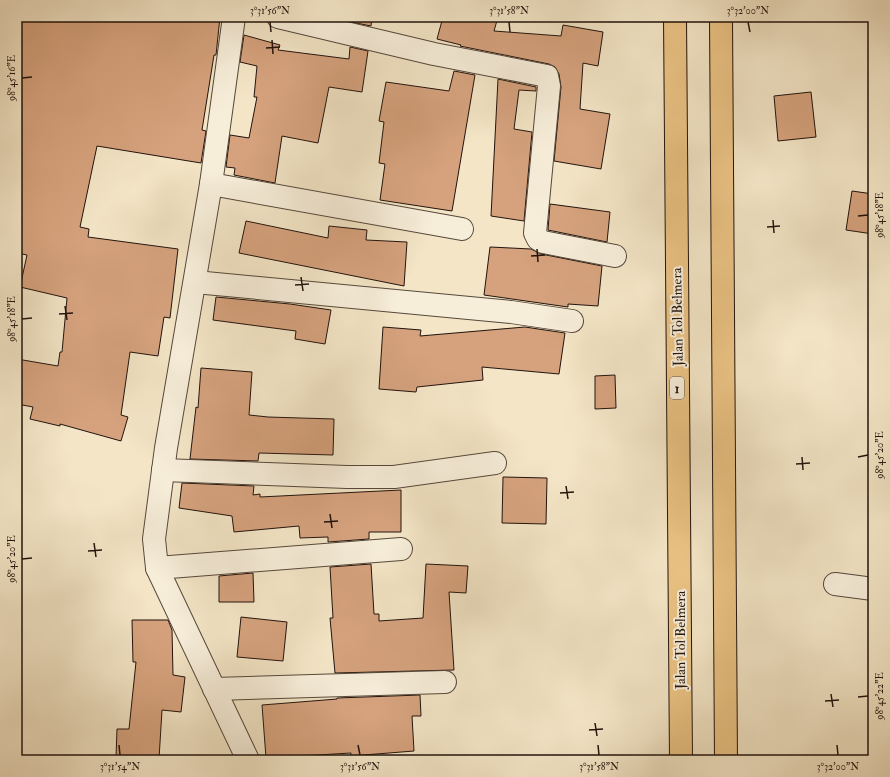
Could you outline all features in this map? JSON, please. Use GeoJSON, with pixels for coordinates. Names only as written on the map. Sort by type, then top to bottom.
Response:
{"type":"FeatureCollection","features":[{"type":"Feature","properties":{"kind":"highway","name":"Jalan Tol Belmera"},"geometry":{"type":"LineString","coordinates":[[675,17],[674,86],[680,760]]}},
{"type":"Feature","properties":{"kind":"highway"},"geometry":{"type":"LineString","coordinates":[[721,17],[726,760]]}},
{"type":"Feature","properties":{"kind":"street"},"geometry":{"type":"LineString","coordinates":[[234,17],[211,184],[163,470],[154,540],[157,568],[248,760]]}},
{"type":"Feature","properties":{"kind":"street"},"geometry":{"type":"LineString","coordinates":[[278,17],[434,54],[547,76],[549,86],[535,233],[538,239],[543,242],[615,256]]}},
{"type":"Feature","properties":{"kind":"street"},"geometry":{"type":"LineString","coordinates":[[211,184],[462,229]]}},
{"type":"Feature","properties":{"kind":"street"},"geometry":{"type":"LineString","coordinates":[[195,282],[511,312],[572,321]]}},
{"type":"Feature","properties":{"kind":"street"},"geometry":{"type":"LineString","coordinates":[[163,470],[347,477],[394,477],[495,463]]}},
{"type":"Feature","properties":{"kind":"street"},"geometry":{"type":"LineString","coordinates":[[157,568],[400,549]]}},
{"type":"Feature","properties":{"kind":"street"},"geometry":{"type":"LineString","coordinates":[[835,584],[873,589]]}},
{"type":"Feature","properties":{"kind":"street"},"geometry":{"type":"LineString","coordinates":[[214,689],[445,682]]}},
{"type":"Feature","properties":{"kind":"building"},"geometry":{"type":"Polygon","coordinates":[[[17,17],[220,17],[216,55],[214,55],[202,130],[206,131],[201,163],[97,146],[80,227],[89,229],[88,237],[178,249],[170,318],[164,317],[158,356],[130,352],[121,415],[128,417],[121,441],[60,424],[60,426],[30,419],[33,407],[17,404],[17,359],[58,366],[60,352],[62,352],[67,298],[20,287],[27,255],[17,253],[17,17]]]}},
{"type":"Feature","properties":{"kind":"building"},"geometry":{"type":"Polygon","coordinates":[[[352,17],[372,17],[371,26],[351,22],[352,17]]]}},
{"type":"Feature","properties":{"kind":"building"},"geometry":{"type":"Polygon","coordinates":[[[443,17],[498,17],[494,31],[561,36],[563,25],[603,32],[598,66],[583,63],[580,109],[610,114],[601,169],[554,161],[561,87],[559,74],[555,67],[549,64],[460,46],[461,45],[437,39],[443,17]]]}},
{"type":"Feature","properties":{"kind":"building"},"geometry":{"type":"Polygon","coordinates":[[[244,35],[280,45],[278,50],[349,59],[350,47],[368,51],[362,92],[329,87],[318,143],[282,136],[275,183],[234,175],[235,168],[226,167],[230,135],[249,138],[257,97],[254,97],[257,66],[240,62],[244,35]]]}},
{"type":"Feature","properties":{"kind":"building"},"geometry":{"type":"Polygon","coordinates":[[[454,71],[475,75],[452,211],[380,200],[385,164],[379,163],[384,122],[379,121],[386,82],[449,91],[454,71]]]}},
{"type":"Feature","properties":{"kind":"building"},"geometry":{"type":"Polygon","coordinates":[[[498,79],[536,87],[536,91],[519,90],[514,129],[532,132],[524,221],[491,216],[498,79]]]}},
{"type":"Feature","properties":{"kind":"building"},"geometry":{"type":"Polygon","coordinates":[[[811,92],[816,137],[778,141],[774,96],[811,92]]]}},
{"type":"Feature","properties":{"kind":"building"},"geometry":{"type":"Polygon","coordinates":[[[852,191],[873,194],[873,234],[846,230],[852,191]]]}},
{"type":"Feature","properties":{"kind":"building"},"geometry":{"type":"Polygon","coordinates":[[[550,204],[610,212],[607,242],[548,230],[550,204]]]}},
{"type":"Feature","properties":{"kind":"building"},"geometry":{"type":"Polygon","coordinates":[[[246,221],[328,238],[329,226],[367,230],[366,240],[407,242],[404,286],[239,253],[246,221]]]}},
{"type":"Feature","properties":{"kind":"building"},"geometry":{"type":"Polygon","coordinates":[[[490,247],[531,249],[541,254],[602,266],[598,306],[568,304],[568,307],[484,295],[490,247]]]}},
{"type":"Feature","properties":{"kind":"building"},"geometry":{"type":"Polygon","coordinates":[[[216,297],[290,304],[331,310],[325,344],[295,339],[296,331],[213,320],[216,297]]]}},
{"type":"Feature","properties":{"kind":"building"},"geometry":{"type":"Polygon","coordinates":[[[383,327],[421,330],[420,336],[525,327],[565,333],[559,374],[482,367],[483,380],[417,387],[416,392],[379,389],[383,327]]]}},
{"type":"Feature","properties":{"kind":"building"},"geometry":{"type":"Polygon","coordinates":[[[201,368],[252,372],[249,415],[334,419],[333,455],[259,453],[258,461],[190,459],[196,407],[198,408],[201,368]]]}},
{"type":"Feature","properties":{"kind":"building"},"geometry":{"type":"Polygon","coordinates":[[[615,375],[616,408],[595,409],[595,376],[615,375]]]}},
{"type":"Feature","properties":{"kind":"building"},"geometry":{"type":"Polygon","coordinates":[[[503,477],[547,478],[546,524],[502,523],[503,477]]]}},
{"type":"Feature","properties":{"kind":"building"},"geometry":{"type":"Polygon","coordinates":[[[182,483],[254,486],[253,495],[260,494],[260,497],[401,490],[401,532],[369,532],[369,539],[328,542],[328,537],[300,538],[299,526],[234,532],[232,516],[179,508],[182,483]]]}},
{"type":"Feature","properties":{"kind":"building"},"geometry":{"type":"Polygon","coordinates":[[[371,564],[374,614],[379,614],[379,621],[423,618],[426,564],[468,566],[466,593],[449,592],[454,670],[335,673],[330,618],[333,618],[330,567],[371,564]]]}},
{"type":"Feature","properties":{"kind":"building"},"geometry":{"type":"Polygon","coordinates":[[[253,573],[254,602],[219,602],[219,576],[253,573]]]}},
{"type":"Feature","properties":{"kind":"building"},"geometry":{"type":"Polygon","coordinates":[[[241,617],[287,622],[283,661],[237,657],[241,617]]]}},
{"type":"Feature","properties":{"kind":"building"},"geometry":{"type":"Polygon","coordinates":[[[132,620],[168,620],[172,630],[173,675],[185,677],[181,712],[162,710],[159,759],[116,757],[117,729],[129,729],[136,662],[133,662],[132,620]]]}},
{"type":"Feature","properties":{"kind":"building"},"geometry":{"type":"Polygon","coordinates":[[[420,695],[421,716],[412,716],[414,751],[351,756],[351,753],[266,758],[262,705],[337,698],[420,695]]]}}]}
